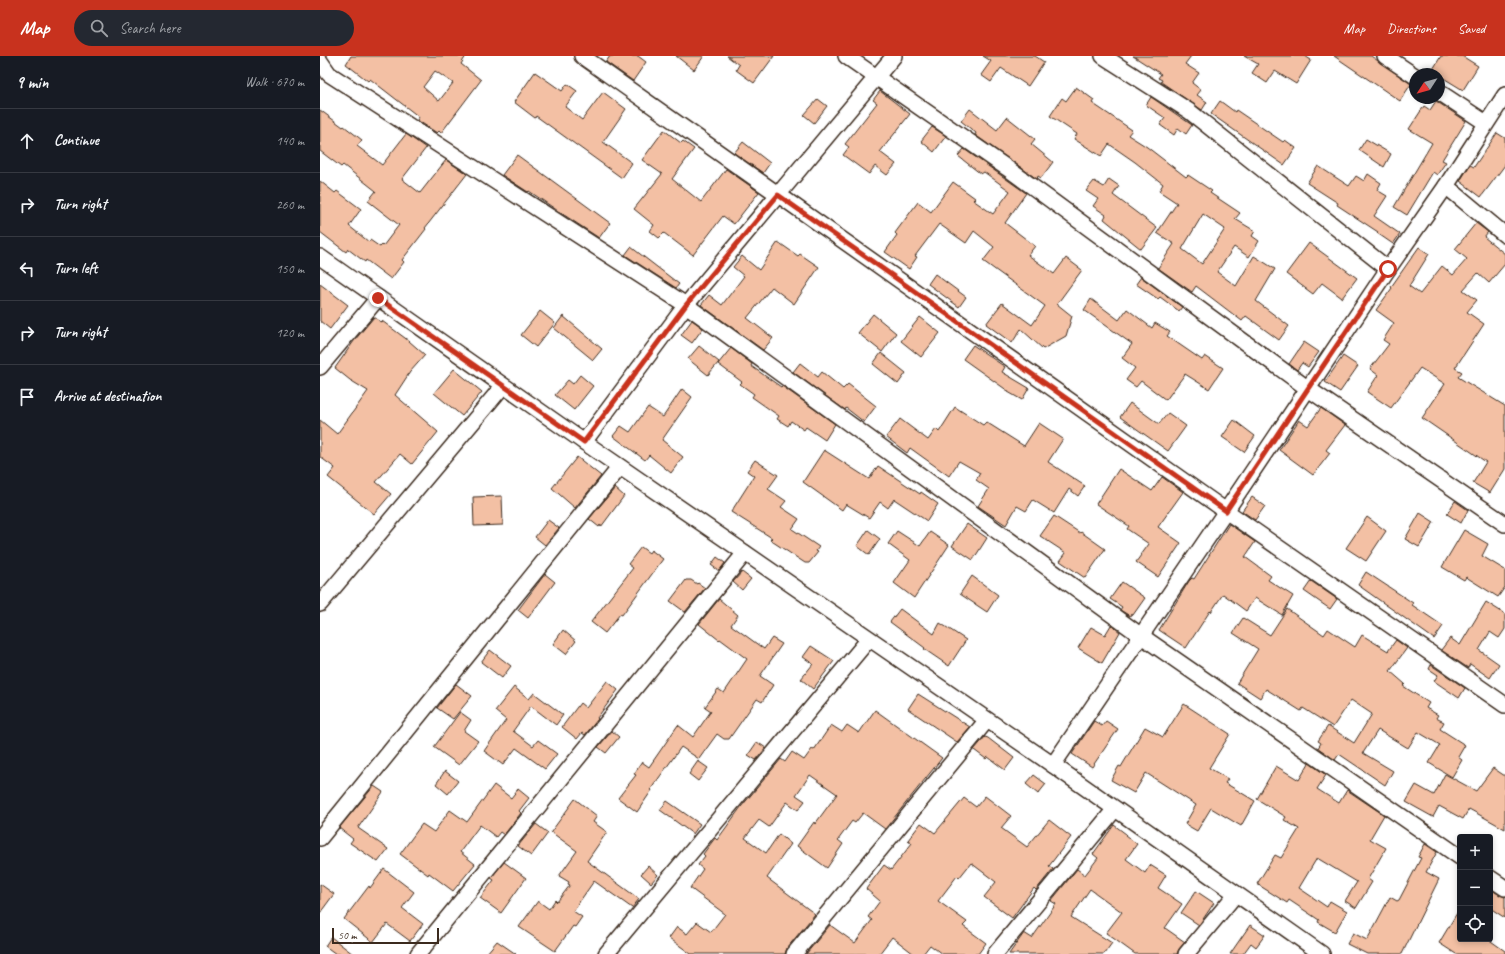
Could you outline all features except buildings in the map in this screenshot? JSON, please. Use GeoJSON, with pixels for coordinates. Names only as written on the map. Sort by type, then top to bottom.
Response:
{"type":"FeatureCollection","features":[{"type":"Feature","properties":{"kind":"street"},"geometry":{"type":"LineString","coordinates":[[582,56],[1226,511],[1505,705]]}},
{"type":"Feature","properties":{"kind":"street"},"geometry":{"type":"LineString","coordinates":[[846,56],[1007,168],[1307,388],[1505,524]]}},
{"type":"Feature","properties":{"kind":"street"},"geometry":{"type":"LineString","coordinates":[[584,442],[686,305],[894,56]]}},
{"type":"Feature","properties":{"kind":"street"},"geometry":{"type":"LineString","coordinates":[[1103,56],[1188,111],[1388,269]]}},
{"type":"Feature","properties":{"kind":"street"},"geometry":{"type":"LineString","coordinates":[[1385,56],[1409,72]]}},
{"type":"Feature","properties":{"kind":"street"},"geometry":{"type":"LineString","coordinates":[[320,61],[329,74],[686,305],[1140,635],[1457,855]]}},
{"type":"Feature","properties":{"kind":"street"},"geometry":{"type":"LineString","coordinates":[[1053,765],[1140,635],[1226,511],[1307,388],[1446,186],[1505,95]]}},
{"type":"Feature","properties":{"kind":"street"},"geometry":{"type":"LineString","coordinates":[[1445,96],[1486,124]]}},
{"type":"Feature","properties":{"kind":"street"},"geometry":{"type":"LineString","coordinates":[[1446,186],[1505,235]]}},
{"type":"Feature","properties":{"kind":"street"},"geometry":{"type":"LineString","coordinates":[[320,257],[745,554],[1053,765],[1322,954]]}},
{"type":"Feature","properties":{"kind":"street"},"geometry":{"type":"LineString","coordinates":[[320,367],[378,298]]}},
{"type":"Feature","properties":{"kind":"street"},"geometry":{"type":"LineString","coordinates":[[320,604],[503,386]]}},
{"type":"Feature","properties":{"kind":"street"},"geometry":{"type":"LineString","coordinates":[[320,838],[620,467]]}},
{"type":"Feature","properties":{"kind":"street"},"geometry":{"type":"LineString","coordinates":[[418,954],[745,554]]}},
{"type":"Feature","properties":{"kind":"street"},"geometry":{"type":"LineString","coordinates":[[606,954],[869,639]]}},
{"type":"Feature","properties":{"kind":"street"},"geometry":{"type":"LineString","coordinates":[[794,954],[987,720]]}},
{"type":"Feature","properties":{"kind":"street"},"geometry":{"type":"LineString","coordinates":[[995,954],[1115,809]]}},
{"type":"Feature","properties":{"kind":"street"},"geometry":{"type":"LineString","coordinates":[[1493,880],[1505,888]]}},
{"type":"Feature","properties":{"kind":"street"},"geometry":{"type":"LineString","coordinates":[[1186,954],[1236,894]]}},
{"type":"Feature","properties":{"kind":"route"},"geometry":{"type":"LineString","coordinates":[[378,298],[584,442],[686,305],[778,195],[1226,511],[1388,269]]}}]}
